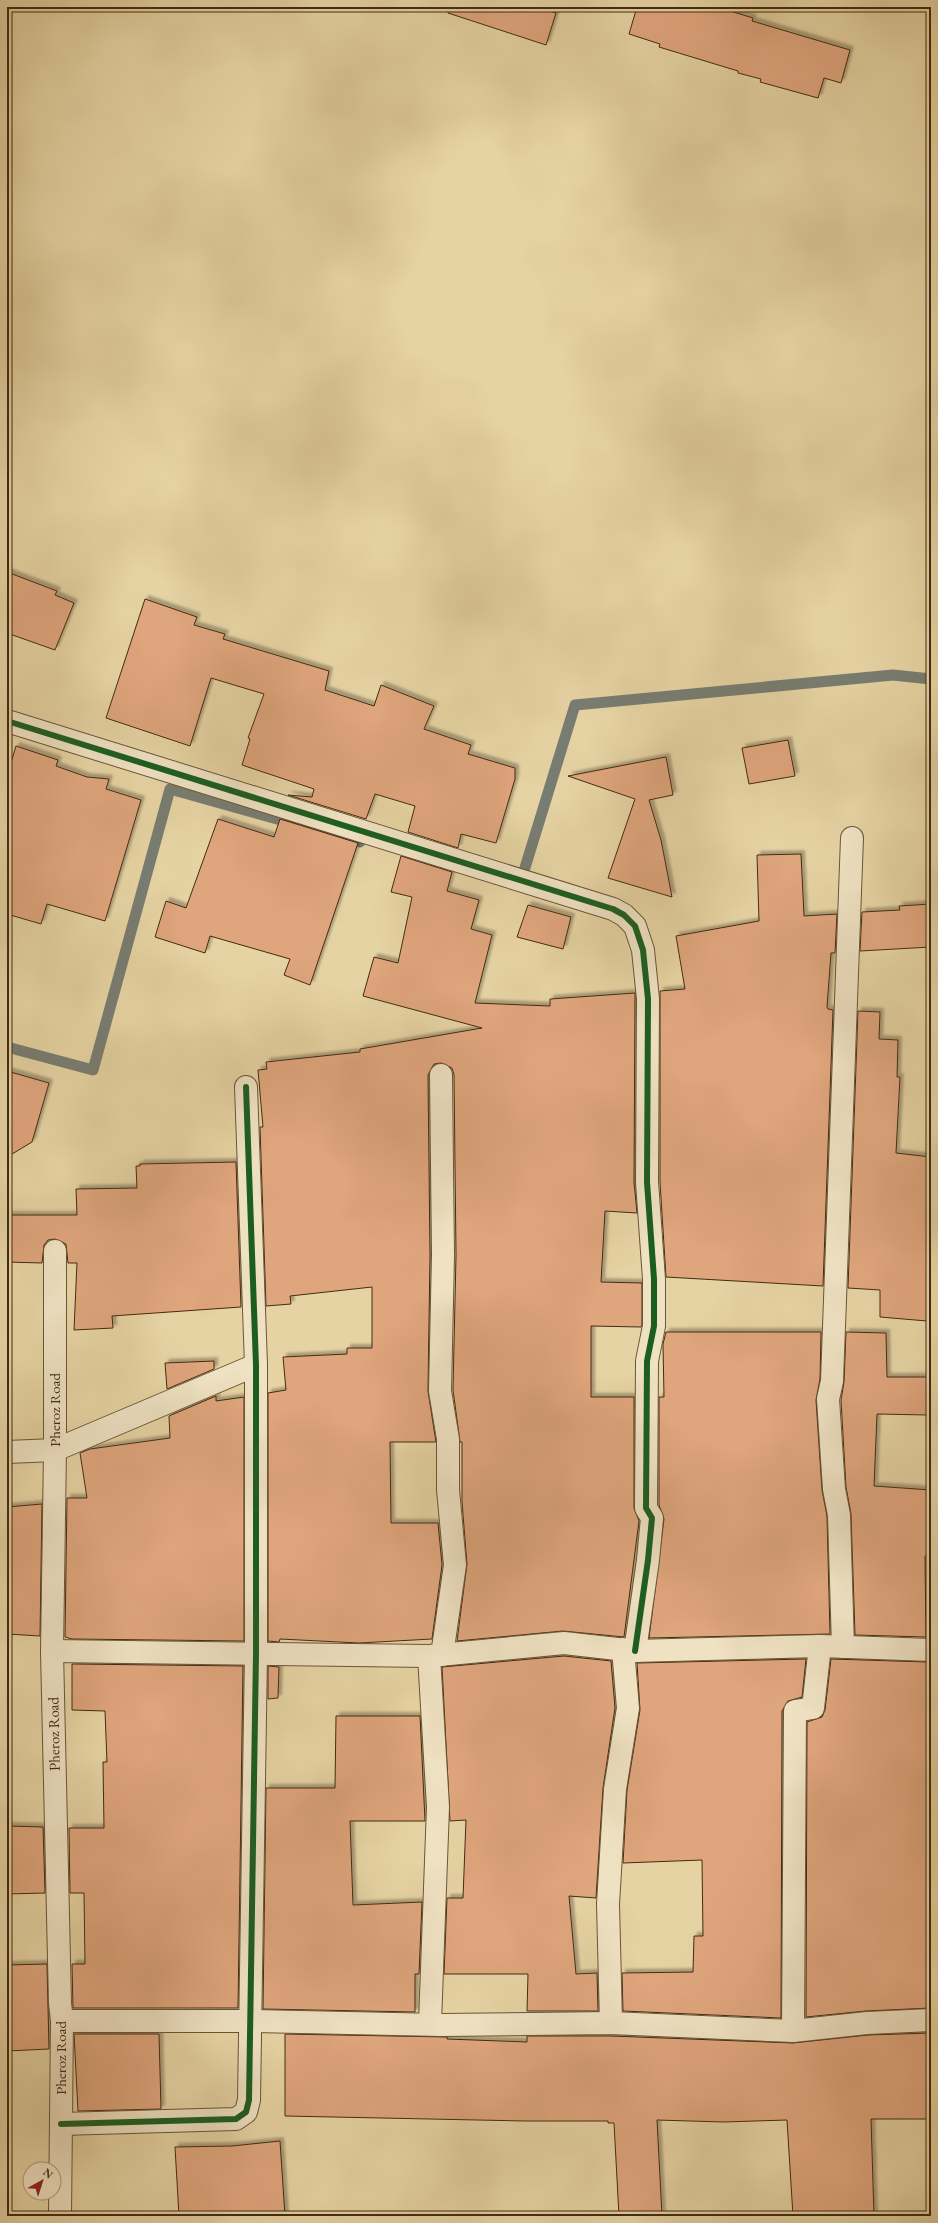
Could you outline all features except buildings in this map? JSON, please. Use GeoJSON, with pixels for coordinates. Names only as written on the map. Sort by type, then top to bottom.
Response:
{"type":"FeatureCollection","features":[{"type":"Feature","properties":{"kind":"street"},"geometry":{"type":"LineString","coordinates":[[7,721],[613,909],[624,915],[635,926],[643,950],[648,999],[647,1182],[654,1279],[654,1326],[647,1369],[646,1508],[652,1518],[648,1560],[629,1650],[628,1708],[616,1789],[608,1904],[611,2023]]}},
{"type":"Feature","properties":{"kind":"street"},"geometry":{"type":"LineString","coordinates":[[843,1647],[839,1515],[834,1489],[828,1399],[832,1381],[852,838]]}},
{"type":"Feature","properties":{"kind":"street"},"geometry":{"type":"LineString","coordinates":[[430,2023],[438,1807],[435,1656],[455,1565],[448,1490],[448,1439],[440,1391],[443,1255],[441,1075]]}},
{"type":"Feature","properties":{"kind":"street"},"geometry":{"type":"LineString","coordinates":[[61,2124],[236,2119],[246,2112],[249,2100],[256,1653],[256,1365],[246,1087]]}},
{"type":"Feature","properties":{"kind":"street","name":"Pheroz Road"},"geometry":{"type":"LineString","coordinates":[[55,1251],[55,1450],[52,1651],[60,2003],[62,2021],[60,2216]]}},
{"type":"Feature","properties":{"kind":"street"},"geometry":{"type":"LineString","coordinates":[[7,1452],[55,1450],[256,1365]]}},
{"type":"Feature","properties":{"kind":"street"},"geometry":{"type":"LineString","coordinates":[[52,1651],[435,1656],[564,1643],[629,1650],[820,1646],[931,1650]]}},
{"type":"Feature","properties":{"kind":"street"},"geometry":{"type":"LineString","coordinates":[[793,2031],[795,1710],[813,1708],[820,1646]]}},
{"type":"Feature","properties":{"kind":"street"},"geometry":{"type":"LineString","coordinates":[[62,2021],[611,2023],[793,2031],[867,2023],[931,2020]]}},
{"type":"Feature","properties":{"kind":"waterway"},"geometry":{"type":"LineString","coordinates":[[520,884],[575,705],[893,675],[931,679]]}},
{"type":"Feature","properties":{"kind":"waterway"},"geometry":{"type":"LineString","coordinates":[[7,1047],[93,1070],[170,789],[360,842]]}},
{"type":"Feature","properties":{"kind":"cycle path"},"geometry":{"type":"LineString","coordinates":[[7,721],[613,909],[624,915],[635,926],[643,950],[648,999],[647,1182],[654,1279],[654,1326],[647,1361],[646,1508],[652,1518],[648,1560],[635,1651]]}},
{"type":"Feature","properties":{"kind":"cycle path"},"geometry":{"type":"LineString","coordinates":[[61,2124],[236,2119],[246,2112],[249,2100],[256,1653],[256,1365],[246,1087]]}}]}
